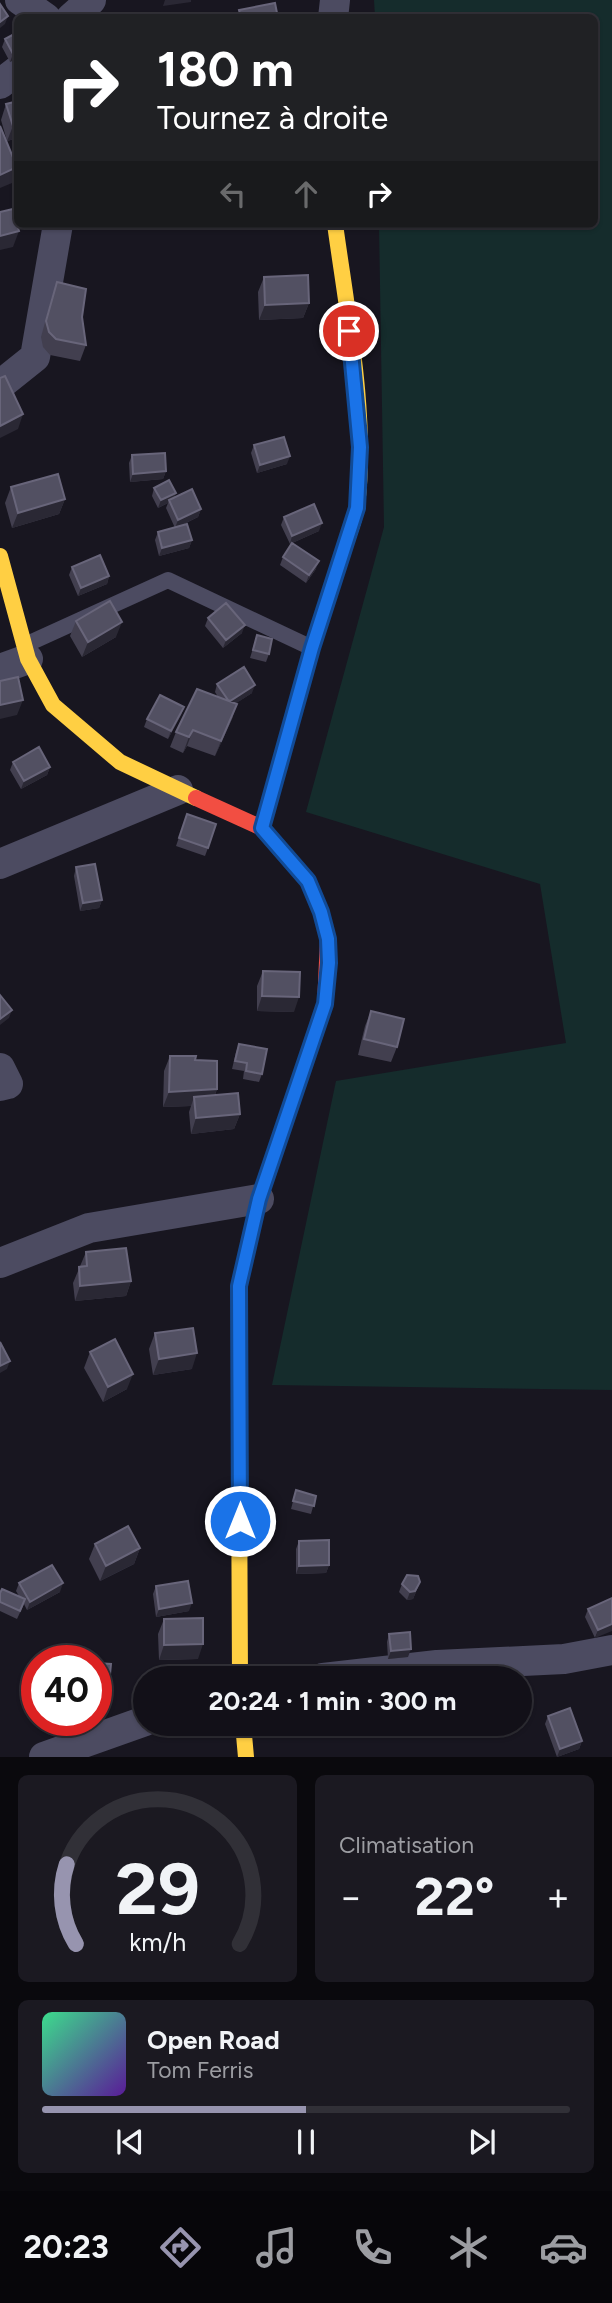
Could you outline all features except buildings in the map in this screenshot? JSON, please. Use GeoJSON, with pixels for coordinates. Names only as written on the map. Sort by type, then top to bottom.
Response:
{"type":"FeatureCollection","features":[{"type":"Feature","properties":{"kind":"street"},"geometry":{"type":"LineString","coordinates":[[20,0],[40,14]]}},
{"type":"Feature","properties":{"kind":"street"},"geometry":{"type":"LineString","coordinates":[[75,14],[91,0]]}},
{"type":"Feature","properties":{"kind":"street"},"geometry":{"type":"LineString","coordinates":[[0,84],[14,73]]}},
{"type":"Feature","properties":{"kind":"street"},"geometry":{"type":"LineString","coordinates":[[0,385],[35,357],[57,228]]}},
{"type":"Feature","properties":{"kind":"street"},"geometry":{"type":"LineString","coordinates":[[262,828],[312,648],[357,508],[360,447],[353,358],[336,228]]}},
{"type":"Feature","properties":{"kind":"street"},"geometry":{"type":"LineString","coordinates":[[0,556],[26,652],[53,705],[120,762],[262,828],[308,881],[321,912],[328,939],[329,963],[325,1004],[259,1199],[239,1286],[240,1666]]}},
{"type":"Feature","properties":{"kind":"street"},"geometry":{"type":"LineString","coordinates":[[0,669],[26,652]]}},
{"type":"Feature","properties":{"kind":"street"},"geometry":{"type":"LineString","coordinates":[[0,864],[178,790]]}},
{"type":"Feature","properties":{"kind":"street"},"geometry":{"type":"LineString","coordinates":[[0,1068],[8,1084],[0,1086]]}},
{"type":"Feature","properties":{"kind":"street"},"geometry":{"type":"LineString","coordinates":[[0,1263],[89,1228],[259,1199]]}},
{"type":"Feature","properties":{"kind":"street"},"geometry":{"type":"LineString","coordinates":[[427,1666],[564,1659],[612,1650]]}},
{"type":"Feature","properties":{"kind":"street"},"geometry":{"type":"LineString","coordinates":[[44,1757],[133,1725]]}},
{"type":"Feature","properties":{"kind":"street"},"geometry":{"type":"LineString","coordinates":[[244,1736],[246,1757]]}},
{"type":"Feature","properties":{"kind":"lane"},"geometry":{"type":"LineString","coordinates":[[26,652],[168,580],[312,648]]}},
{"type":"Feature","properties":{"kind":"green space"},"geometry":{"type":"Polygon","coordinates":[[[374,0],[612,0],[612,1390],[272,1385],[336,1081],[566,1043],[540,884],[306,812],[384,527],[379,228],[598,228],[598,14],[375,14],[374,0]]]}},
{"type":"Feature","properties":{"kind":"traffic: fast"},"geometry":{"type":"LineString","coordinates":[[239,1462],[239,1286],[259,1199],[289,1110]]}},
{"type":"Feature","properties":{"kind":"traffic: slow"},"geometry":{"type":"LineString","coordinates":[[336,228],[355,365],[360,437],[357,506],[345,546]]}},
{"type":"Feature","properties":{"kind":"traffic: slow"},"geometry":{"type":"LineString","coordinates":[[0,556],[28,659],[53,705],[120,762],[196,798]]}},
{"type":"Feature","properties":{"kind":"traffic: slow"},"geometry":{"type":"LineString","coordinates":[[239,1462],[240,1666]]}},
{"type":"Feature","properties":{"kind":"traffic: slow"},"geometry":{"type":"LineString","coordinates":[[244,1736],[246,1757]]}},
{"type":"Feature","properties":{"kind":"traffic: jam"},"geometry":{"type":"LineString","coordinates":[[262,828],[312,648],[345,546]]}},
{"type":"Feature","properties":{"kind":"traffic: jam"},"geometry":{"type":"LineString","coordinates":[[196,798],[262,828],[308,881],[321,912],[328,939],[325,1004],[289,1110]]}},
{"type":"Feature","properties":{"kind":"route"},"geometry":{"type":"LineString","coordinates":[[240,1521],[239,1286],[259,1199],[325,1004],[329,963],[328,939],[321,912],[308,881],[262,828],[312,648],[357,508],[360,447],[349,331]]}}]}
